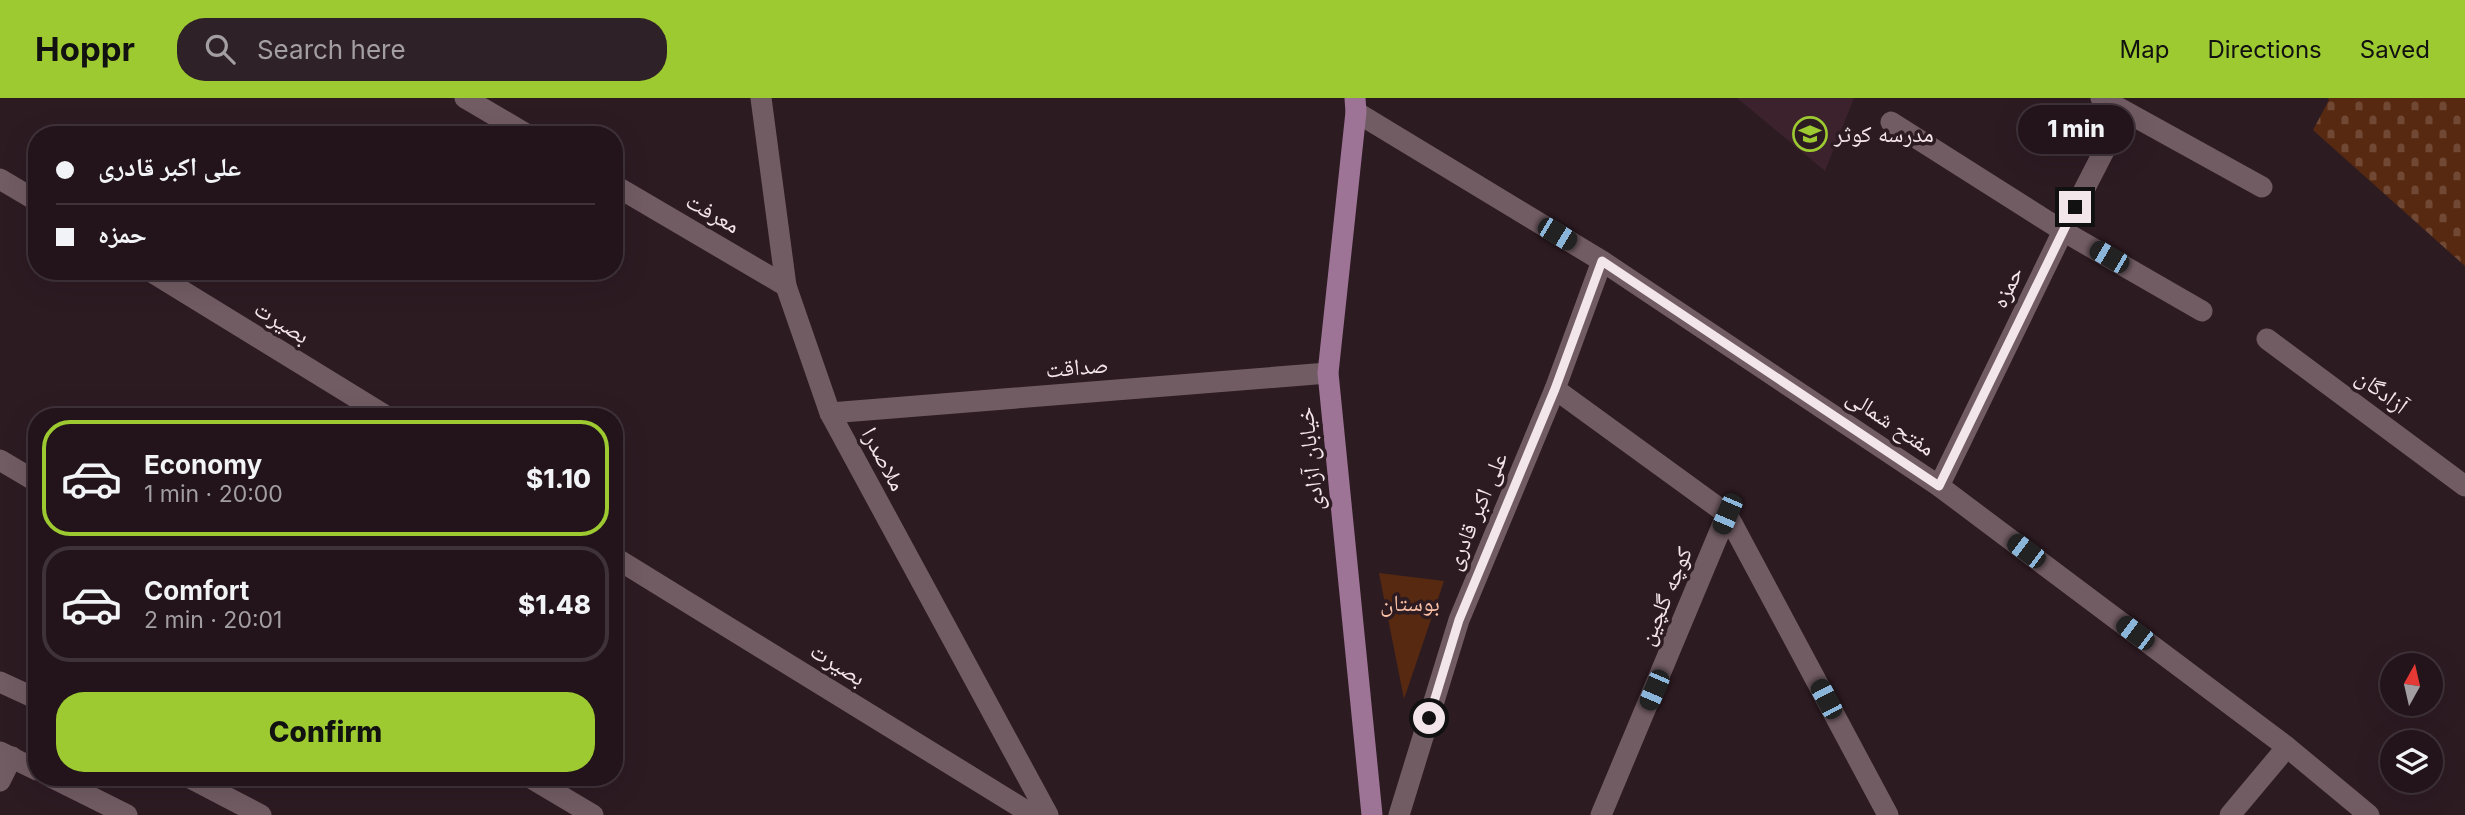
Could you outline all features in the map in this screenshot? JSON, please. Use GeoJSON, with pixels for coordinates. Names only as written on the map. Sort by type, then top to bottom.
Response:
{"type":"FeatureCollection","features":[{"type":"Feature","properties":{"kind":"main road","name":"خیابان آزادی"},"geometry":{"type":"LineString","coordinates":[[1355,105],[1328,373],[1372,815]]}},
{"type":"Feature","properties":{"kind":"street"},"geometry":{"type":"LineString","coordinates":[[465,98],[513,126]]}},
{"type":"Feature","properties":{"kind":"street","name":"ملاصدرا"},"geometry":{"type":"LineString","coordinates":[[761,98],[786,286],[830,413],[1048,815]]}},
{"type":"Feature","properties":{"kind":"street"},"geometry":{"type":"LineString","coordinates":[[2101,98],[2262,187]]}},
{"type":"Feature","properties":{"kind":"street","name":"مفتح شمالی"},"geometry":{"type":"LineString","coordinates":[[1355,105],[1602,261],[1939,486],[2287,747],[2369,815]]}},
{"type":"Feature","properties":{"kind":"street","name":"حمزه"},"geometry":{"type":"LineString","coordinates":[[1939,486],[2124,112]]}},
{"type":"Feature","properties":{"kind":"street"},"geometry":{"type":"LineString","coordinates":[[1891,122],[2063,231],[2202,311]]}},
{"type":"Feature","properties":{"kind":"street"},"geometry":{"type":"LineString","coordinates":[[0,179],[28,196]]}},
{"type":"Feature","properties":{"kind":"street","name":"معرفت"},"geometry":{"type":"LineString","coordinates":[[623,190],[786,286]]}},
{"type":"Feature","properties":{"kind":"street","name":"علی اکبر قادری"},"geometry":{"type":"LineString","coordinates":[[1399,815],[1459,620],[1555,389],[1602,261]]}},
{"type":"Feature","properties":{"kind":"street","name":"بصیرت"},"geometry":{"type":"LineString","coordinates":[[165,280],[373,408]]}},
{"type":"Feature","properties":{"kind":"street","name":"آزادگان"},"geometry":{"type":"LineString","coordinates":[[2267,339],[2465,486]]}},
{"type":"Feature","properties":{"kind":"street","name":"صداقت"},"geometry":{"type":"LineString","coordinates":[[830,413],[1328,373]]}},
{"type":"Feature","properties":{"kind":"street"},"geometry":{"type":"LineString","coordinates":[[1555,389],[1727,514],[1888,815]]}},
{"type":"Feature","properties":{"kind":"street"},"geometry":{"type":"LineString","coordinates":[[0,460],[28,477]]}},
{"type":"Feature","properties":{"kind":"street","name":"کوچه گلچین"},"geometry":{"type":"LineString","coordinates":[[1601,815],[1727,514]]}},
{"type":"Feature","properties":{"kind":"street","name":"بصیرت"},"geometry":{"type":"LineString","coordinates":[[623,563],[1033,815]]}},
{"type":"Feature","properties":{"kind":"street"},"geometry":{"type":"LineString","coordinates":[[0,682],[28,695]]}},
{"type":"Feature","properties":{"kind":"street"},"geometry":{"type":"LineString","coordinates":[[2230,815],[2287,747]]}},
{"type":"Feature","properties":{"kind":"street"},"geometry":{"type":"LineString","coordinates":[[0,781],[6,755],[28,766]]}},
{"type":"Feature","properties":{"kind":"street"},"geometry":{"type":"LineString","coordinates":[[69,786],[127,815]]}},
{"type":"Feature","properties":{"kind":"street"},"geometry":{"type":"LineString","coordinates":[[205,786],[261,815]]}},
{"type":"Feature","properties":{"kind":"street"},"geometry":{"type":"LineString","coordinates":[[544,786],[593,815]]}},
{"type":"Feature","properties":{"kind":"shaded area","name":"مدرسه کوثر"},"geometry":{"type":"Polygon","coordinates":[[[1737,98],[1854,98],[1825,171],[1737,98]]]}},
{"type":"Feature","properties":{"kind":"green space"},"geometry":{"type":"Polygon","coordinates":[[[2328,98],[2465,98],[2465,266],[2313,130],[2328,98]]]}},
{"type":"Feature","properties":{"kind":"green space","name":"بوستان"},"geometry":{"type":"Polygon","coordinates":[[[1379,573],[1444,581],[1404,699],[1379,573]]]}},
{"type":"Feature","properties":{"kind":"place","name":"مدرسه کوثر"},"geometry":{"type":"Point","coordinates":[1810,134]}},
{"type":"Feature","properties":{"kind":"route"},"geometry":{"type":"LineString","coordinates":[[1429,718],[1459,620],[1555,389],[1602,261],[1939,486],[2075,207]]}}]}
